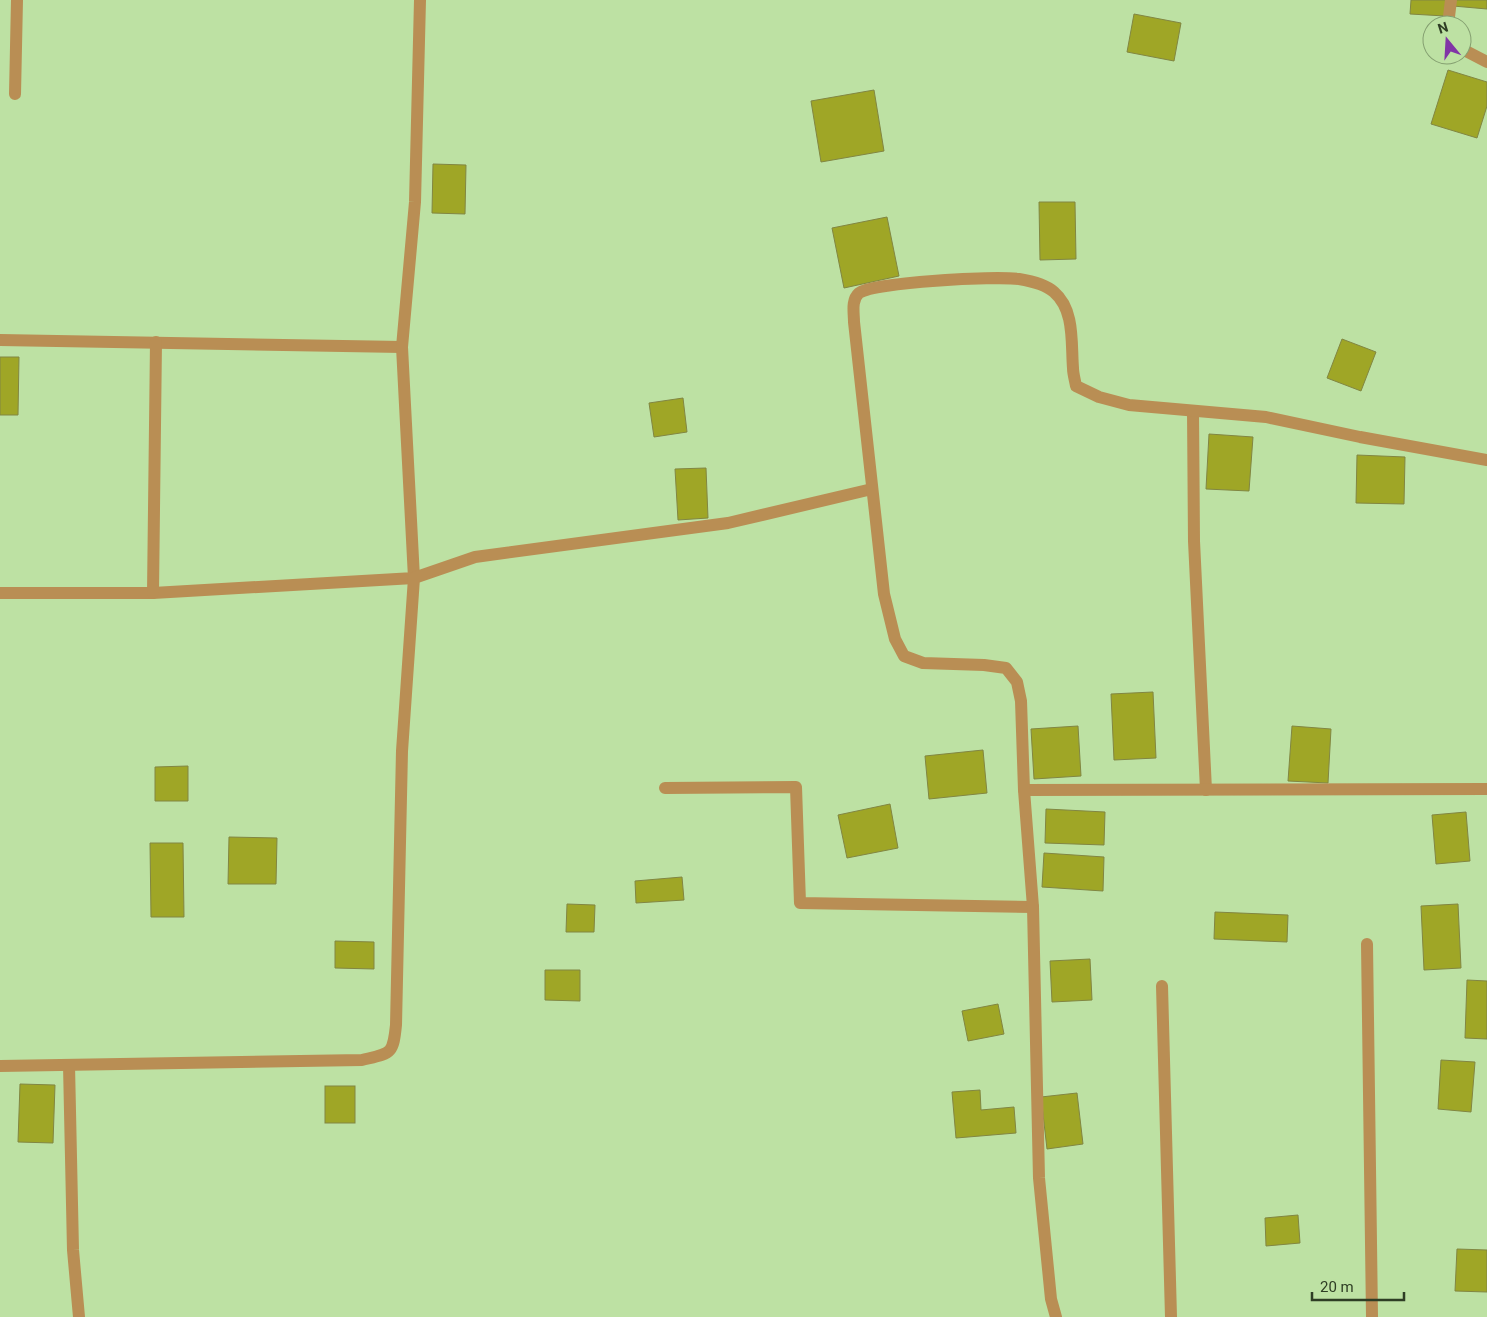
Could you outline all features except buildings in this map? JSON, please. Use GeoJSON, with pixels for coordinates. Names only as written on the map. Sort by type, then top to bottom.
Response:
{"type":"FeatureCollection","features":[{"type":"Feature","properties":{"kind":"street"},"geometry":{"type":"LineString","coordinates":[[15,94],[17,0]]}},
{"type":"Feature","properties":{"kind":"street"},"geometry":{"type":"LineString","coordinates":[[0,1066],[362,1060],[382,1056],[390,1052],[394,1045],[402,751],[414,578],[402,347],[415,202],[420,0]]}},
{"type":"Feature","properties":{"kind":"street"},"geometry":{"type":"LineString","coordinates":[[1449,15],[1451,0]]}},
{"type":"Feature","properties":{"kind":"street"},"geometry":{"type":"LineString","coordinates":[[1472,54],[1487,62]]}},
{"type":"Feature","properties":{"kind":"street"},"geometry":{"type":"LineString","coordinates":[[1056,1317],[1051,1299],[1039,1178],[1033,907],[1024,790],[1021,701],[1017,682],[1006,668],[984,665],[923,663],[904,656],[895,639],[884,594],[872,490],[854,322],[856,297],[868,289],[914,283],[1002,278],[1019,279],[1042,284],[1055,292],[1066,308],[1072,332],[1073,370],[1076,386],[1099,397],[1129,405],[1266,417],[1360,437],[1487,460]]}},
{"type":"Feature","properties":{"kind":"street"},"geometry":{"type":"LineString","coordinates":[[0,340],[402,347]]}},
{"type":"Feature","properties":{"kind":"street"},"geometry":{"type":"LineString","coordinates":[[153,593],[156,342]]}},
{"type":"Feature","properties":{"kind":"street"},"geometry":{"type":"LineString","coordinates":[[1193,410],[1194,541],[1206,790]]}},
{"type":"Feature","properties":{"kind":"street"},"geometry":{"type":"LineString","coordinates":[[0,592],[153,593],[414,578],[475,557],[728,523],[872,490]]}},
{"type":"Feature","properties":{"kind":"street"},"geometry":{"type":"LineString","coordinates":[[665,788],[796,787],[800,903],[1033,907]]}},
{"type":"Feature","properties":{"kind":"street"},"geometry":{"type":"LineString","coordinates":[[1024,790],[1487,789]]}},
{"type":"Feature","properties":{"kind":"street"},"geometry":{"type":"LineString","coordinates":[[1367,944],[1372,1317]]}},
{"type":"Feature","properties":{"kind":"street"},"geometry":{"type":"LineString","coordinates":[[1162,986],[1171,1317]]}},
{"type":"Feature","properties":{"kind":"street"},"geometry":{"type":"LineString","coordinates":[[68,1065],[73,1250],[78,1317]]}}]}
